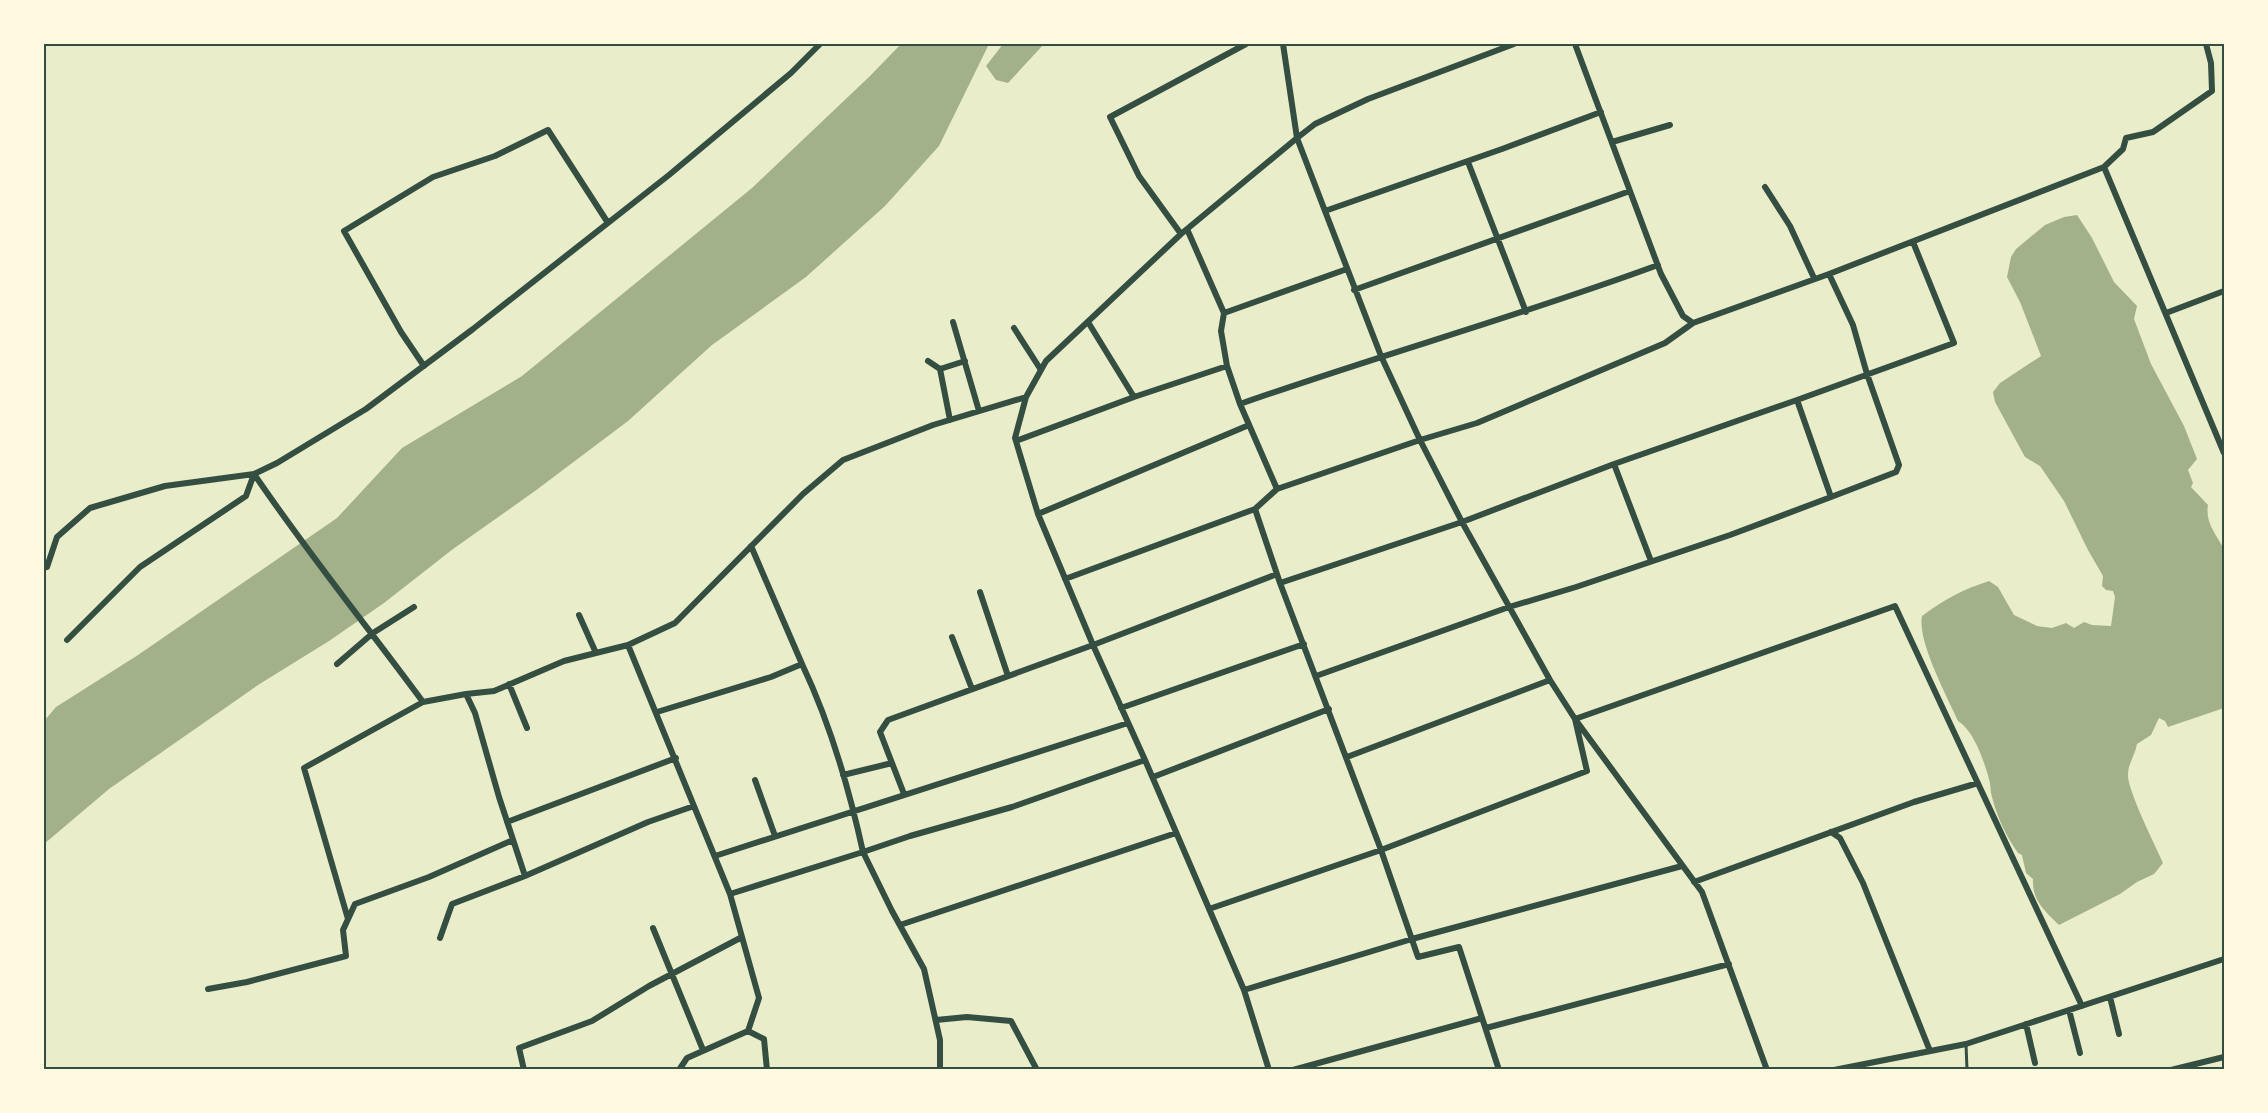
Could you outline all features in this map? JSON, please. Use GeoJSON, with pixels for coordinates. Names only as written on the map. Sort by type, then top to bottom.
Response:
{"type":"FeatureCollection","features":[{"type":"Feature","properties":{"kind":"street"},"geometry":{"type":"LineString","coordinates":[[44,568],[47,567],[57,537],[90,508],[165,486],[254,474],[277,463],[366,409],[669,175],[791,73],[820,44]]}},
{"type":"Feature","properties":{"kind":"street"},"geometry":{"type":"LineString","coordinates":[[1181,234],[1139,176],[1110,117],[1246,44]]}},
{"type":"Feature","properties":{"kind":"street"},"geometry":{"type":"LineString","coordinates":[[1284,44],[1297,138],[1354,290],[1381,356],[1420,440],[1462,522],[1550,680],[1575,719],[1702,892],[1767,1070]]}},
{"type":"Feature","properties":{"kind":"street"},"geometry":{"type":"LineString","coordinates":[[1269,1070],[1244,990],[1146,760],[1092,645],[1038,514],[1015,438],[1026,397],[1046,361],[1181,234],[1297,138],[1315,124],[1368,99],[1514,44]]}},
{"type":"Feature","properties":{"kind":"street"},"geometry":{"type":"LineString","coordinates":[[1575,44],[1658,265],[1683,316],[1694,323]]}},
{"type":"Feature","properties":{"kind":"street"},"geometry":{"type":"LineString","coordinates":[[1065,579],[1255,509],[1277,489],[1477,423],[1665,343],[1694,323],[1829,274],[2104,167],[2123,149],[2126,138],[2153,132],[2212,91],[2211,63],[2206,44]]}},
{"type":"Feature","properties":{"kind":"street"},"geometry":{"type":"LineString","coordinates":[[1325,211],[1468,162],[1601,112]]}},
{"type":"Feature","properties":{"kind":"street"},"geometry":{"type":"LineString","coordinates":[[1612,142],[1670,125]]}},
{"type":"Feature","properties":{"kind":"street"},"geometry":{"type":"LineString","coordinates":[[424,366],[401,332],[344,231],[434,177],[495,156],[548,130],[608,223]]}},
{"type":"Feature","properties":{"kind":"street"},"geometry":{"type":"LineString","coordinates":[[1468,162],[1526,312]]}},
{"type":"Feature","properties":{"kind":"street"},"geometry":{"type":"LineString","coordinates":[[2104,167],[2224,453]]}},
{"type":"Feature","properties":{"kind":"street"},"geometry":{"type":"LineString","coordinates":[[1765,187],[1790,226],[1814,278]]}},
{"type":"Feature","properties":{"kind":"street"},"geometry":{"type":"LineString","coordinates":[[1354,290],[1630,190]]}},
{"type":"Feature","properties":{"kind":"street"},"geometry":{"type":"LineString","coordinates":[[1187,230],[1224,313],[1221,331],[1227,366],[1240,404],[1277,489]]}},
{"type":"Feature","properties":{"kind":"street"},"geometry":{"type":"LineString","coordinates":[[1280,583],[1462,522],[1614,464],[1954,343],[1913,242]]}},
{"type":"Feature","properties":{"kind":"street"},"geometry":{"type":"LineString","coordinates":[[1240,404],[1381,356],[1526,312],[1658,265]]}},
{"type":"Feature","properties":{"kind":"street"},"geometry":{"type":"LineString","coordinates":[[1224,313],[1347,269]]}},
{"type":"Feature","properties":{"kind":"street"},"geometry":{"type":"LineString","coordinates":[[1316,676],[1509,607],[1651,561],[1896,472],[1899,465],[1867,374],[1853,325],[1829,274]]}},
{"type":"Feature","properties":{"kind":"street"},"geometry":{"type":"LineString","coordinates":[[2166,314],[2224,291]]}},
{"type":"Feature","properties":{"kind":"street"},"geometry":{"type":"LineString","coordinates":[[953,322],[979,411]]}},
{"type":"Feature","properties":{"kind":"street"},"geometry":{"type":"LineString","coordinates":[[1088,322],[1134,398]]}},
{"type":"Feature","properties":{"kind":"street"},"geometry":{"type":"LineString","coordinates":[[1014,328],[1041,370]]}},
{"type":"Feature","properties":{"kind":"street"},"geometry":{"type":"LineString","coordinates":[[940,369],[965,360]]}},
{"type":"Feature","properties":{"kind":"street"},"geometry":{"type":"LineString","coordinates":[[928,361],[940,369],[950,420]]}},
{"type":"Feature","properties":{"kind":"street"},"geometry":{"type":"LineString","coordinates":[[1016,441],[1227,366]]}},
{"type":"Feature","properties":{"kind":"street"},"geometry":{"type":"LineString","coordinates":[[348,919],[304,768],[423,702],[494,691],[564,661],[628,645],[675,623],[803,494],[843,460],[950,420],[1026,397]]}},
{"type":"Feature","properties":{"kind":"street"},"geometry":{"type":"LineString","coordinates":[[1797,400],[1831,497]]}},
{"type":"Feature","properties":{"kind":"street"},"geometry":{"type":"LineString","coordinates":[[1038,514],[1249,425]]}},
{"type":"Feature","properties":{"kind":"street"},"geometry":{"type":"LineString","coordinates":[[1614,464],[1651,561]]}},
{"type":"Feature","properties":{"kind":"street"},"geometry":{"type":"LineString","coordinates":[[254,474],[294,532],[373,633],[423,702]]}},
{"type":"Feature","properties":{"kind":"street"},"geometry":{"type":"LineString","coordinates":[[67,640],[140,567],[246,496],[254,474]]}},
{"type":"Feature","properties":{"kind":"street"},"geometry":{"type":"LineString","coordinates":[[1255,509],[1280,583],[1382,850],[1418,957],[1459,947],[1499,1070]]}},
{"type":"Feature","properties":{"kind":"street"},"geometry":{"type":"LineString","coordinates":[[752,546],[813,688],[854,810],[864,852],[924,969],[940,1040],[940,1070]]}},
{"type":"Feature","properties":{"kind":"street"},"geometry":{"type":"LineString","coordinates":[[904,794],[880,732],[888,720],[1277,574]]}},
{"type":"Feature","properties":{"kind":"street"},"geometry":{"type":"LineString","coordinates":[[980,592],[1008,676]]}},
{"type":"Feature","properties":{"kind":"street"},"geometry":{"type":"LineString","coordinates":[[1575,719],[1895,606],[2082,1006]]}},
{"type":"Feature","properties":{"kind":"street"},"geometry":{"type":"LineString","coordinates":[[337,664],[373,633],[414,608]]}},
{"type":"Feature","properties":{"kind":"street"},"geometry":{"type":"LineString","coordinates":[[579,615],[596,653]]}},
{"type":"Feature","properties":{"kind":"street"},"geometry":{"type":"LineString","coordinates":[[952,637],[972,689]]}},
{"type":"Feature","properties":{"kind":"street"},"geometry":{"type":"LineString","coordinates":[[1121,708],[1304,644]]}},
{"type":"Feature","properties":{"kind":"street"},"geometry":{"type":"LineString","coordinates":[[628,645],[730,894],[759,998],[748,1031],[687,1058],[679,1070]]}},
{"type":"Feature","properties":{"kind":"street"},"geometry":{"type":"LineString","coordinates":[[657,712],[771,677],[802,664]]}},
{"type":"Feature","properties":{"kind":"street"},"geometry":{"type":"LineString","coordinates":[[1347,757],[1550,680]]}},
{"type":"Feature","properties":{"kind":"street"},"geometry":{"type":"LineString","coordinates":[[509,684],[527,728]]}},
{"type":"Feature","properties":{"kind":"street"},"geometry":{"type":"LineString","coordinates":[[466,694],[475,713],[525,876]]}},
{"type":"Feature","properties":{"kind":"street"},"geometry":{"type":"LineString","coordinates":[[1153,777],[1329,709]]}},
{"type":"Feature","properties":{"kind":"street"},"geometry":{"type":"LineString","coordinates":[[1209,909],[1382,850],[1587,771],[1575,719]]}},
{"type":"Feature","properties":{"kind":"street"},"geometry":{"type":"LineString","coordinates":[[715,856],[1128,723]]}},
{"type":"Feature","properties":{"kind":"street"},"geometry":{"type":"LineString","coordinates":[[507,822],[676,758]]}},
{"type":"Feature","properties":{"kind":"street"},"geometry":{"type":"LineString","coordinates":[[730,894],[910,836],[1012,807],[1146,760]]}},
{"type":"Feature","properties":{"kind":"street"},"geometry":{"type":"LineString","coordinates":[[843,775],[892,763]]}},
{"type":"Feature","properties":{"kind":"street"},"geometry":{"type":"LineString","coordinates":[[755,780],[775,836]]}},
{"type":"Feature","properties":{"kind":"street"},"geometry":{"type":"LineString","coordinates":[[1694,882],[1914,802],[1978,783]]}},
{"type":"Feature","properties":{"kind":"street"},"geometry":{"type":"LineString","coordinates":[[440,938],[452,904],[525,876],[648,822],[694,806]]}},
{"type":"Feature","properties":{"kind":"street"},"geometry":{"type":"LineString","coordinates":[[1831,832],[1840,838],[1863,883],[1930,1051]]}},
{"type":"Feature","properties":{"kind":"street"},"geometry":{"type":"LineString","coordinates":[[900,925],[1176,833]]}},
{"type":"Feature","properties":{"kind":"street"},"geometry":{"type":"LineString","coordinates":[[208,989],[247,982],[346,956],[343,930],[355,904],[429,877],[513,840]]}},
{"type":"Feature","properties":{"kind":"street"},"geometry":{"type":"LineString","coordinates":[[1244,990],[1412,939],[1682,866]]}},
{"type":"Feature","properties":{"kind":"street"},"geometry":{"type":"LineString","coordinates":[[653,928],[703,1050]]}},
{"type":"Feature","properties":{"kind":"street"},"geometry":{"type":"LineString","coordinates":[[524,1070],[519,1048],[592,1021],[671,974],[742,937]]}},
{"type":"Feature","properties":{"kind":"street"},"geometry":{"type":"LineString","coordinates":[[1834,1070],[1854,1068],[1966,1044],[2224,958]]}},
{"type":"Feature","properties":{"kind":"street"},"geometry":{"type":"LineString","coordinates":[[1486,1028],[1729,964]]}},
{"type":"Feature","properties":{"kind":"street"},"geometry":{"type":"LineString","coordinates":[[2110,997],[2119,1034]]}},
{"type":"Feature","properties":{"kind":"street"},"geometry":{"type":"LineString","coordinates":[[2069,1010],[2080,1053]]}},
{"type":"Feature","properties":{"kind":"street"},"geometry":{"type":"LineString","coordinates":[[936,1020],[967,1017],[1011,1021],[1037,1070]]}},
{"type":"Feature","properties":{"kind":"street"},"geometry":{"type":"LineString","coordinates":[[1293,1070],[1482,1018]]}},
{"type":"Feature","properties":{"kind":"street"},"geometry":{"type":"LineString","coordinates":[[2026,1024],[2035,1063]]}},
{"type":"Feature","properties":{"kind":"street"},"geometry":{"type":"LineString","coordinates":[[748,1031],[764,1039],[767,1070]]}},
{"type":"Feature","properties":{"kind":"street"},"geometry":{"type":"LineString","coordinates":[[2171,1070],[2224,1057]]}},
{"type":"Feature","properties":{"kind":"lane"},"geometry":{"type":"LineString","coordinates":[[1966,1044],[1967,1070]]}},
{"type":"Feature","properties":{"kind":"shaded area"},"geometry":{"type":"Polygon","coordinates":[[[901,44],[989,44],[939,146],[885,206],[806,277],[712,345],[628,421],[453,549],[384,603],[329,641],[258,685],[109,789],[44,844],[44,721],[56,707],[138,655],[337,518],[402,448],[522,376],[752,188],[901,44]]]}},
{"type":"Feature","properties":{"kind":"shaded area"},"geometry":{"type":"Polygon","coordinates":[[[1003,44],[1044,44],[1008,83],[996,80],[986,66],[1003,44]]]}},
{"type":"Feature","properties":{"kind":"shaded area"},"geometry":{"type":"Polygon","coordinates":[[[2077,215],[2092,238],[2114,282],[2137,306],[2134,319],[2151,364],[2184,426],[2197,459],[2188,470],[2193,483],[2191,487],[2208,505],[2210,523],[2224,549],[2224,708],[2168,727],[2165,721],[2159,718],[2151,735],[2137,744],[2129,767],[2129,782],[2163,863],[2154,874],[2059,925],[2037,899],[2033,879],[2026,873],[2022,855],[2018,853],[2002,826],[1981,755],[1974,739],[1958,721],[1928,654],[1922,616],[1954,596],[1989,581],[1998,587],[2014,615],[2037,626],[2052,628],[2066,623],[2074,628],[2084,622],[2111,626],[2115,597],[2113,591],[2106,590],[2102,586],[2103,576],[2064,501],[2040,466],[2025,457],[1995,402],[1993,392],[2000,383],[2041,356],[2020,302],[2007,277],[2011,257],[2016,249],[2045,225],[2064,217],[2077,215]]]}}]}
